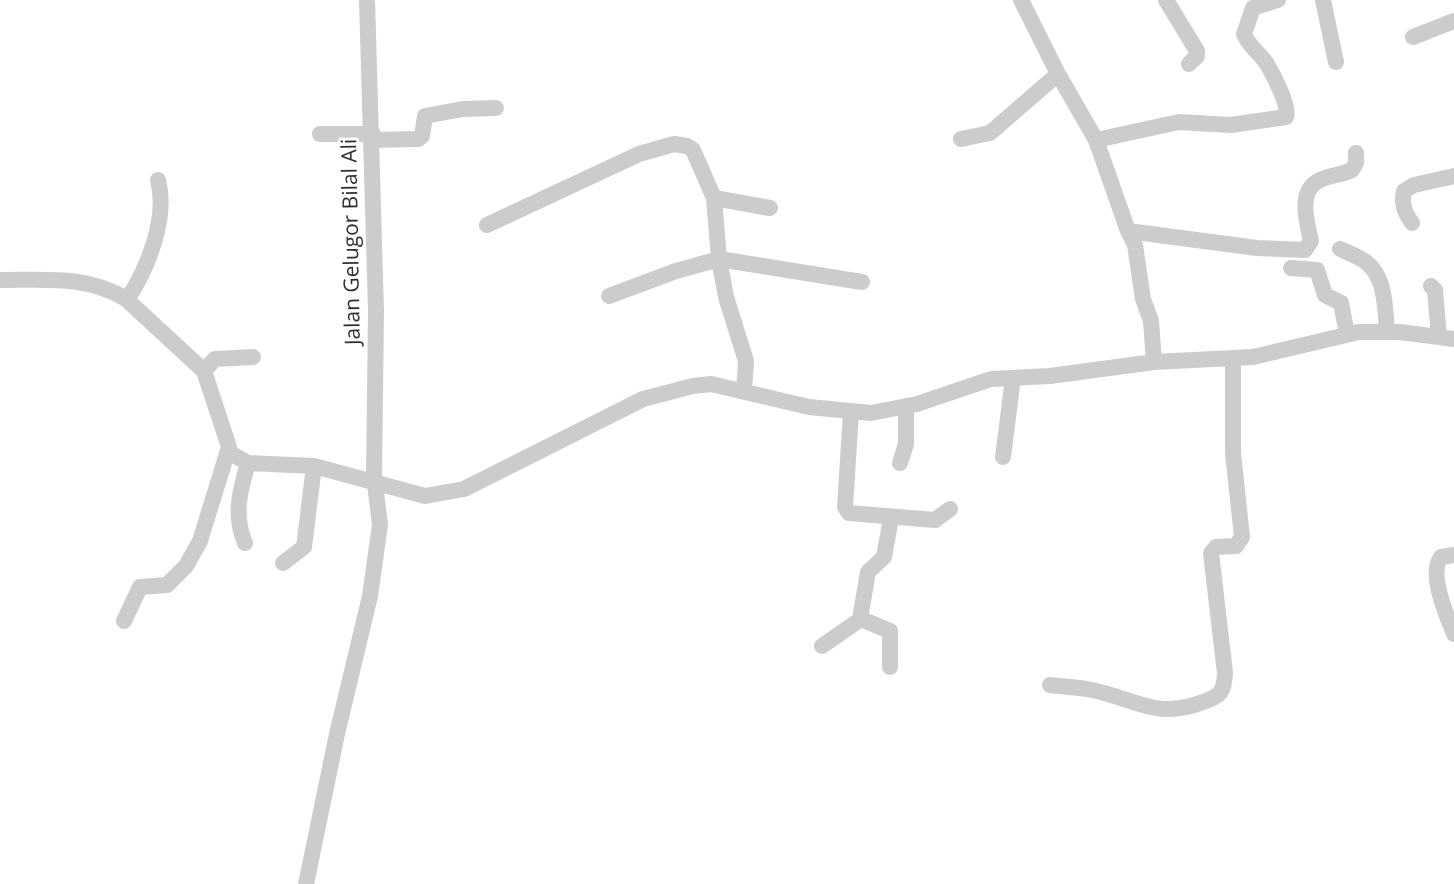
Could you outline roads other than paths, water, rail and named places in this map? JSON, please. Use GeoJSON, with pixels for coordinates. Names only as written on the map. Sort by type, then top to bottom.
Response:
{"type":"FeatureCollection","features":[{"type":"Feature","properties":{"kind":"street","name":"Jalan Gelugor Bilal Ali"},"geometry":{"type":"LineString","coordinates":[[306,884],[337,734],[370,597],[380,525],[374,138],[367,0]]}},
{"type":"Feature","properties":{"kind":"street"},"geometry":{"type":"LineString","coordinates":[[1021,0],[1058,74],[1096,140],[1135,245],[1143,299],[1151,321],[1154,362]]}},
{"type":"Feature","properties":{"kind":"street"},"geometry":{"type":"LineString","coordinates":[[1166,0],[1197,51],[1197,56],[1189,64]]}},
{"type":"Feature","properties":{"kind":"street"},"geometry":{"type":"LineString","coordinates":[[1096,140],[1179,122],[1231,125],[1286,117],[1288,109],[1269,66],[1251,47],[1244,34],[1254,8],[1278,0]]}},
{"type":"Feature","properties":{"kind":"street"},"geometry":{"type":"LineString","coordinates":[[1323,0],[1336,62]]}},
{"type":"Feature","properties":{"kind":"street"},"geometry":{"type":"LineString","coordinates":[[1413,37],[1454,21]]}},
{"type":"Feature","properties":{"kind":"street"},"geometry":{"type":"LineString","coordinates":[[961,139],[990,133],[1058,74]]}},
{"type":"Feature","properties":{"kind":"street"},"geometry":{"type":"LineString","coordinates":[[320,134],[415,139],[422,136],[425,116],[463,109],[495,108]]}},
{"type":"Feature","properties":{"kind":"street"},"geometry":{"type":"LineString","coordinates":[[487,225],[625,160],[674,144],[687,146],[693,150],[714,198],[719,259],[728,308],[745,353],[744,391]]}},
{"type":"Feature","properties":{"kind":"street"},"geometry":{"type":"LineString","coordinates":[[1128,231],[1257,248],[1305,250],[1311,241],[1306,212],[1308,191],[1320,180],[1352,170],[1356,163],[1356,153]]}},
{"type":"Feature","properties":{"kind":"street"},"geometry":{"type":"LineString","coordinates":[[1412,223],[1405,213],[1402,202],[1404,191],[1414,185],[1454,176]]}},
{"type":"Feature","properties":{"kind":"street"},"geometry":{"type":"LineString","coordinates":[[127,300],[141,274],[155,234],[161,202],[158,180]]}},
{"type":"Feature","properties":{"kind":"street"},"geometry":{"type":"LineString","coordinates":[[714,198],[770,208]]}},
{"type":"Feature","properties":{"kind":"street"},"geometry":{"type":"LineString","coordinates":[[1340,249],[1367,263],[1373,270],[1383,293],[1387,331]]}},
{"type":"Feature","properties":{"kind":"street"},"geometry":{"type":"LineString","coordinates":[[609,296],[676,271],[719,259],[862,282]]}},
{"type":"Feature","properties":{"kind":"street"},"geometry":{"type":"LineString","coordinates":[[1291,267],[1317,270],[1325,295],[1341,303],[1347,334]]}},
{"type":"Feature","properties":{"kind":"street"},"geometry":{"type":"LineString","coordinates":[[0,280],[73,281],[101,286],[127,300],[204,371],[228,440],[228,452],[200,541],[186,566],[167,585],[140,587],[124,621]]}},
{"type":"Feature","properties":{"kind":"street"},"geometry":{"type":"LineString","coordinates":[[228,452],[248,463],[314,466],[425,496],[464,489],[628,406],[673,389],[711,384],[809,407],[871,413],[906,407],[979,381],[1154,362],[1233,359],[1271,354],[1347,334],[1387,331],[1447,338],[1435,290],[1431,286]]}},
{"type":"Feature","properties":{"kind":"street"},"geometry":{"type":"LineString","coordinates":[[204,371],[215,359],[253,357]]}},
{"type":"Feature","properties":{"kind":"street"},"geometry":{"type":"LineString","coordinates":[[1050,686],[1091,689],[1167,711],[1185,709],[1217,697],[1222,692],[1225,673],[1211,553],[1216,547],[1236,546],[1242,537],[1233,453],[1233,359]]}},
{"type":"Feature","properties":{"kind":"street"},"geometry":{"type":"LineString","coordinates":[[1003,457],[1013,378]]}},
{"type":"Feature","properties":{"kind":"street"},"geometry":{"type":"LineString","coordinates":[[900,463],[906,444],[906,407]]}},
{"type":"Feature","properties":{"kind":"street"},"geometry":{"type":"LineString","coordinates":[[851,412],[845,507],[854,515],[935,520],[951,509]]}},
{"type":"Feature","properties":{"kind":"street"},"geometry":{"type":"LineString","coordinates":[[245,543],[238,524],[238,511],[248,463]]}},
{"type":"Feature","properties":{"kind":"street"},"geometry":{"type":"LineString","coordinates":[[283,563],[304,547],[314,466]]}},
{"type":"Feature","properties":{"kind":"street"},"geometry":{"type":"LineString","coordinates":[[822,646],[861,619],[868,572],[884,557],[891,518]]}},
{"type":"Feature","properties":{"kind":"street"},"geometry":{"type":"LineString","coordinates":[[1454,555],[1441,557],[1436,568],[1439,590],[1454,634]]}},
{"type":"Feature","properties":{"kind":"street"},"geometry":{"type":"LineString","coordinates":[[861,619],[890,631],[890,667]]}}]}
